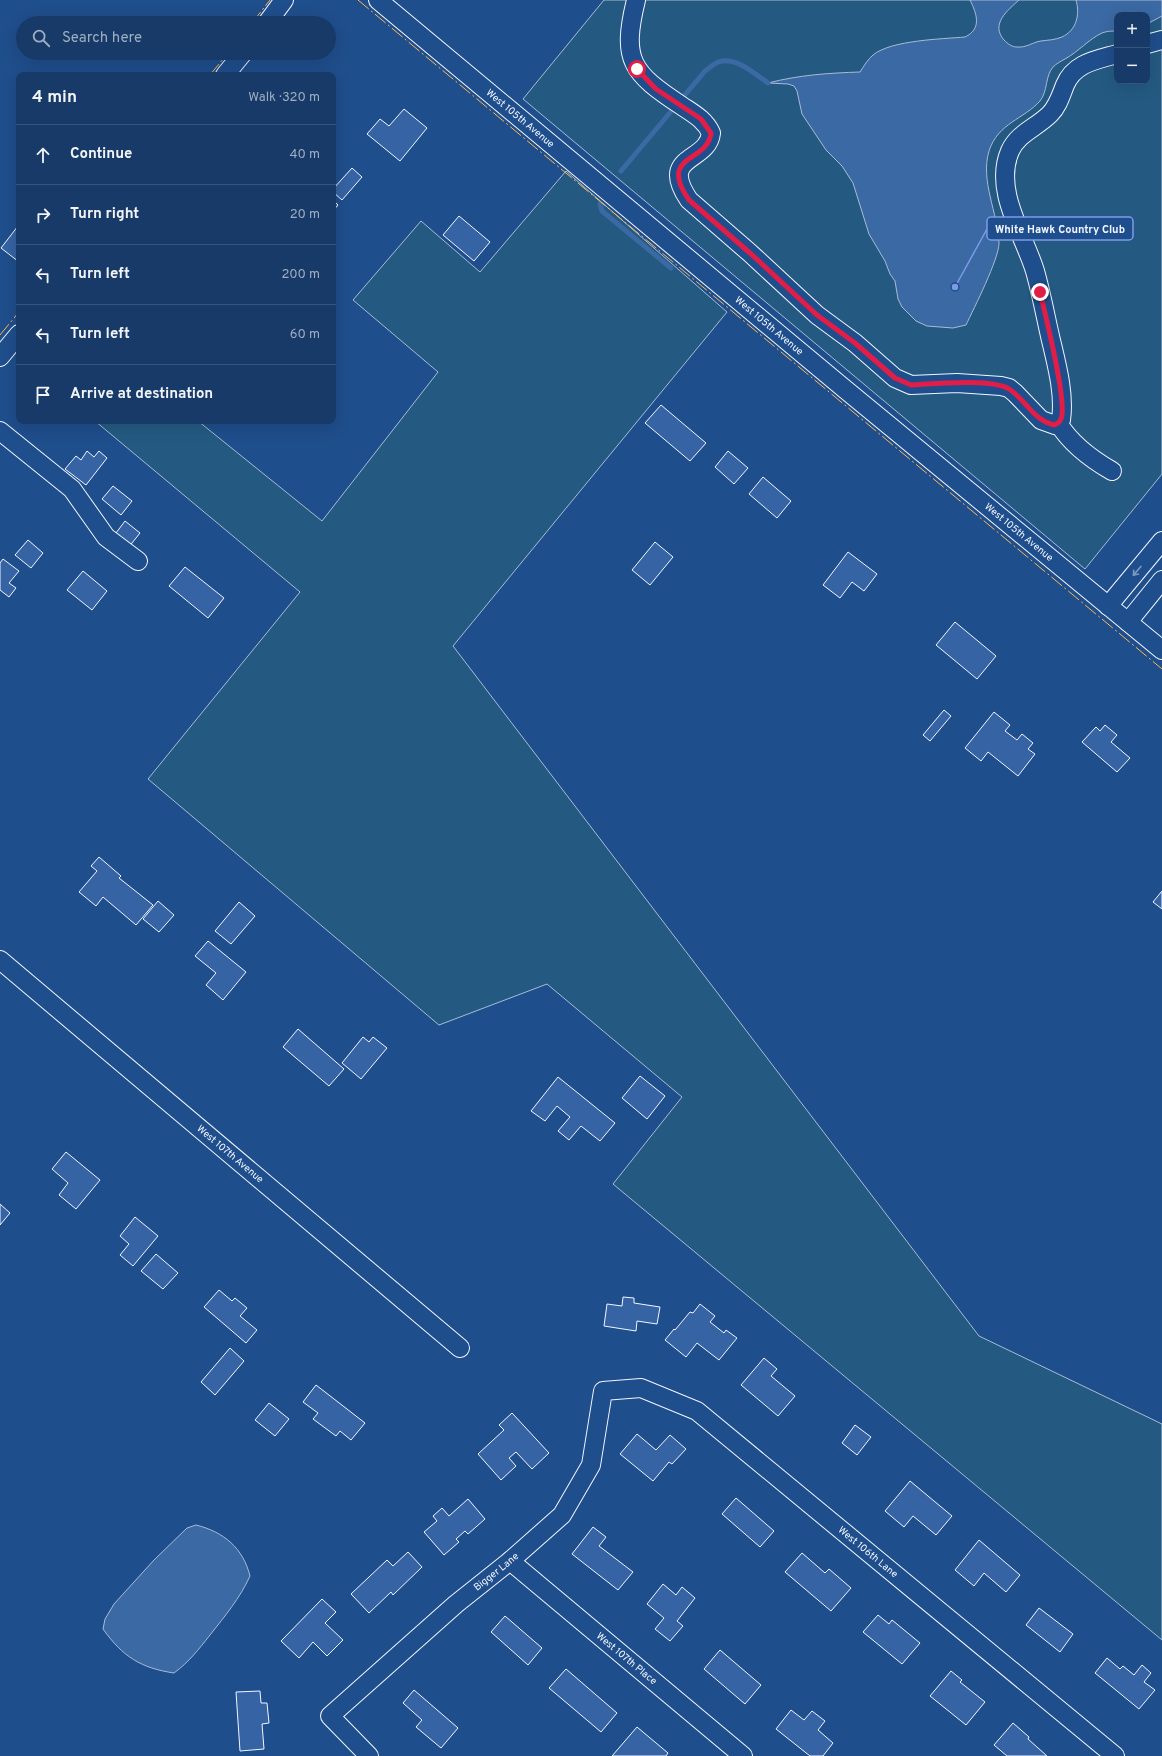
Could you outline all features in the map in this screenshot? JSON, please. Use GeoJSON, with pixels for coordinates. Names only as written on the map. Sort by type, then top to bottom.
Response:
{"type":"FeatureCollection","features":[{"type":"Feature","properties":{"kind":"street"},"geometry":{"type":"LineString","coordinates":[[272,16],[284,0]]}},
{"type":"Feature","properties":{"kind":"street","name":"West 105th Avenue"},"geometry":{"type":"LineString","coordinates":[[378,0],[846,390],[1162,650]]}},
{"type":"Feature","properties":{"kind":"street"},"geometry":{"type":"LineString","coordinates":[[636,0],[630,30],[630,46],[632,59],[637,69],[648,82],[701,119],[711,133],[708,143],[686,160],[680,168],[678,176],[682,189],[689,200],[750,253],[817,315],[855,343],[895,378],[903,383],[911,385],[957,383],[1001,386],[1009,388],[1041,420],[1054,425],[1061,420],[1061,395],[1035,270],[1013,216],[1009,202],[1006,173],[1007,162],[1010,152],[1021,136],[1050,114],[1074,70],[1087,63],[1114,55]]}},
{"type":"Feature","properties":{"kind":"street"},"geometry":{"type":"LineString","coordinates":[[1150,43],[1162,40]]}},
{"type":"Feature","properties":{"kind":"street"},"geometry":{"type":"LineString","coordinates":[[227,72],[237,60]]}},
{"type":"Feature","properties":{"kind":"street"},"geometry":{"type":"LineString","coordinates":[[0,357],[16,338]]}},
{"type":"Feature","properties":{"kind":"street"},"geometry":{"type":"LineString","coordinates":[[1058,423],[1065,433],[1080,448],[1094,460],[1112,471]]}},
{"type":"Feature","properties":{"kind":"street"},"geometry":{"type":"LineString","coordinates":[[0,431],[72,489],[106,537],[138,561]]}},
{"type":"Feature","properties":{"kind":"street"},"geometry":{"type":"LineString","coordinates":[[1108,606],[1162,541]]}},
{"type":"Feature","properties":{"kind":"street"},"geometry":{"type":"LineString","coordinates":[[1128,622],[1162,580]]}},
{"type":"Feature","properties":{"kind":"street","name":"West 107th Avenue"},"geometry":{"type":"LineString","coordinates":[[0,960],[460,1348]]}},
{"type":"Feature","properties":{"kind":"street","name":"West 106th Lane"},"geometry":{"type":"LineString","coordinates":[[603,1391],[641,1388],[698,1411],[1115,1756]]}},
{"type":"Feature","properties":{"kind":"street","name":"Bigger Lane"},"geometry":{"type":"LineString","coordinates":[[368,1756],[330,1716],[456,1604],[510,1562],[562,1515],[591,1465],[603,1391]]}},
{"type":"Feature","properties":{"kind":"street","name":"West 107th Place"},"geometry":{"type":"LineString","coordinates":[[510,1562],[743,1756]]}},
{"type":"Feature","properties":{"kind":"shaded area"},"geometry":{"type":"Polygon","coordinates":[[[604,0],[1162,0],[1162,474],[1085,569],[523,99],[604,0]]]}},
{"type":"Feature","properties":{"kind":"shaded area"},"geometry":{"type":"Polygon","coordinates":[[[970,0],[1019,0],[1002,18],[999,28],[1000,34],[1010,45],[1015,47],[1023,47],[1038,42],[1057,39],[1067,34],[1074,26],[1076,21],[1078,11],[1076,0],[1162,0],[1162,16],[1150,22],[1150,12],[1114,12],[1114,31],[1102,33],[1054,66],[1050,71],[1043,97],[1040,101],[1005,128],[993,142],[989,151],[987,174],[998,232],[999,243],[995,260],[986,284],[966,325],[953,328],[927,326],[916,321],[902,307],[898,299],[895,281],[869,234],[853,183],[842,166],[826,150],[802,114],[797,91],[794,86],[788,84],[768,83],[814,75],[860,72],[873,55],[892,46],[918,41],[965,37],[974,30],[976,25],[975,11],[970,0]]]}},
{"type":"Feature","properties":{"kind":"shaded area"},"geometry":{"type":"Polygon","coordinates":[[[566,171],[727,312],[453,646],[979,1336],[1162,1424],[1162,1640],[613,1184],[682,1097],[547,984],[439,1025],[148,779],[300,592],[99,424],[202,424],[322,521],[438,372],[353,300],[421,221],[480,272],[566,171]]]}},
{"type":"Feature","properties":{"kind":"shaded area"},"geometry":{"type":"Polygon","coordinates":[[[196,1525],[215,1532],[231,1543],[243,1557],[250,1576],[232,1607],[194,1655],[174,1673],[162,1671],[134,1660],[118,1647],[103,1629],[105,1619],[114,1604],[154,1560],[187,1528],[196,1525]]]}},
{"type":"Feature","properties":{"kind":"building"},"geometry":{"type":"Polygon","coordinates":[[[404,109],[427,128],[400,161],[367,134],[380,119],[389,126],[404,109]]]}},
{"type":"Feature","properties":{"kind":"building"},"geometry":{"type":"Polygon","coordinates":[[[352,168],[362,177],[342,200],[336,195],[336,186],[352,168]]]}},
{"type":"Feature","properties":{"kind":"building"},"geometry":{"type":"Polygon","coordinates":[[[459,216],[490,242],[474,261],[443,235],[459,216]]]}},
{"type":"Feature","properties":{"kind":"building"},"geometry":{"type":"Polygon","coordinates":[[[16,229],[16,260],[1,248],[16,229]]]}},
{"type":"Feature","properties":{"kind":"building"},"geometry":{"type":"Polygon","coordinates":[[[661,405],[706,443],[690,461],[645,423],[661,405]]]}},
{"type":"Feature","properties":{"kind":"building"},"geometry":{"type":"Polygon","coordinates":[[[87,451],[94,457],[99,451],[107,458],[86,485],[65,469],[76,456],[81,460],[87,451]]]}},
{"type":"Feature","properties":{"kind":"building"},"geometry":{"type":"Polygon","coordinates":[[[728,451],[748,468],[734,484],[715,467],[728,451]]]}},
{"type":"Feature","properties":{"kind":"building"},"geometry":{"type":"Polygon","coordinates":[[[763,477],[791,501],[777,518],[749,494],[763,477]]]}},
{"type":"Feature","properties":{"kind":"building"},"geometry":{"type":"Polygon","coordinates":[[[113,486],[132,501],[121,515],[102,499],[113,486]]]}},
{"type":"Feature","properties":{"kind":"building"},"geometry":{"type":"Polygon","coordinates":[[[125,521],[140,533],[128,548],[113,537],[125,521]]]}},
{"type":"Feature","properties":{"kind":"building"},"geometry":{"type":"Polygon","coordinates":[[[28,540],[43,553],[31,568],[15,555],[28,540]]]}},
{"type":"Feature","properties":{"kind":"building"},"geometry":{"type":"Polygon","coordinates":[[[655,542],[673,557],[650,585],[632,570],[655,542]]]}},
{"type":"Feature","properties":{"kind":"building"},"geometry":{"type":"Polygon","coordinates":[[[848,552],[877,574],[864,591],[852,582],[840,598],[823,585],[848,552]]]}},
{"type":"Feature","properties":{"kind":"building"},"geometry":{"type":"Polygon","coordinates":[[[3,559],[19,571],[9,583],[16,588],[9,597],[0,590],[0,563],[3,559]]]}},
{"type":"Feature","properties":{"kind":"building"},"geometry":{"type":"Polygon","coordinates":[[[185,567],[224,598],[208,618],[169,586],[185,567]]]}},
{"type":"Feature","properties":{"kind":"building"},"geometry":{"type":"Polygon","coordinates":[[[83,571],[107,591],[92,610],[67,590],[83,571]]]}},
{"type":"Feature","properties":{"kind":"building"},"geometry":{"type":"Polygon","coordinates":[[[955,622],[996,656],[977,679],[936,645],[955,622]]]}},
{"type":"Feature","properties":{"kind":"building"},"geometry":{"type":"Polygon","coordinates":[[[944,710],[951,716],[930,741],[923,735],[944,710]]]}},
{"type":"Feature","properties":{"kind":"building"},"geometry":{"type":"Polygon","coordinates":[[[994,712],[1010,725],[1005,731],[1017,740],[1022,734],[1033,743],[1028,749],[1035,754],[1018,776],[988,752],[981,761],[965,748],[994,712]]]}},
{"type":"Feature","properties":{"kind":"building"},"geometry":{"type":"Polygon","coordinates":[[[1105,725],[1117,735],[1111,742],[1130,758],[1117,772],[1082,742],[1096,727],[1100,731],[1105,725]]]}},
{"type":"Feature","properties":{"kind":"building"},"geometry":{"type":"Polygon","coordinates":[[[99,857],[121,876],[119,878],[153,905],[136,925],[103,897],[96,906],[79,892],[97,871],[91,866],[99,857]]]}},
{"type":"Feature","properties":{"kind":"building"},"geometry":{"type":"Polygon","coordinates":[[[1162,891],[1162,909],[1153,902],[1162,891]]]}},
{"type":"Feature","properties":{"kind":"building"},"geometry":{"type":"Polygon","coordinates":[[[158,901],[174,915],[159,932],[143,919],[158,901]]]}},
{"type":"Feature","properties":{"kind":"building"},"geometry":{"type":"Polygon","coordinates":[[[239,902],[255,916],[231,944],[215,931],[239,902]]]}},
{"type":"Feature","properties":{"kind":"building"},"geometry":{"type":"Polygon","coordinates":[[[208,941],[246,972],[223,1000],[206,985],[216,973],[195,956],[208,941]]]}},
{"type":"Feature","properties":{"kind":"building"},"geometry":{"type":"Polygon","coordinates":[[[298,1029],[344,1069],[329,1086],[283,1047],[298,1029]]]}},
{"type":"Feature","properties":{"kind":"building"},"geometry":{"type":"Polygon","coordinates":[[[363,1037],[369,1042],[373,1037],[387,1048],[361,1079],[342,1063],[363,1037]]]}},
{"type":"Feature","properties":{"kind":"building"},"geometry":{"type":"Polygon","coordinates":[[[640,1076],[665,1096],[647,1119],[622,1098],[640,1076]]]}},
{"type":"Feature","properties":{"kind":"building"},"geometry":{"type":"Polygon","coordinates":[[[558,1077],[615,1123],[600,1141],[581,1126],[569,1140],[558,1131],[570,1117],[557,1106],[545,1121],[531,1111],[558,1077]]]}},
{"type":"Feature","properties":{"kind":"building"},"geometry":{"type":"Polygon","coordinates":[[[66,1152],[100,1180],[76,1209],[59,1195],[68,1183],[52,1169],[66,1152]]]}},
{"type":"Feature","properties":{"kind":"building"},"geometry":{"type":"Polygon","coordinates":[[[0,1204],[10,1213],[0,1225],[0,1204]]]}},
{"type":"Feature","properties":{"kind":"building"},"geometry":{"type":"Polygon","coordinates":[[[135,1217],[158,1236],[133,1266],[120,1255],[129,1244],[120,1236],[135,1217]]]}},
{"type":"Feature","properties":{"kind":"building"},"geometry":{"type":"Polygon","coordinates":[[[156,1254],[178,1273],[163,1289],[141,1271],[156,1254]]]}},
{"type":"Feature","properties":{"kind":"building"},"geometry":{"type":"Polygon","coordinates":[[[219,1290],[232,1301],[235,1298],[247,1308],[240,1316],[257,1330],[246,1343],[204,1307],[219,1290]]]}},
{"type":"Feature","properties":{"kind":"building"},"geometry":{"type":"Polygon","coordinates":[[[623,1297],[634,1298],[634,1303],[660,1307],[657,1324],[637,1321],[636,1331],[604,1326],[607,1304],[622,1306],[623,1297]]]}},
{"type":"Feature","properties":{"kind":"building"},"geometry":{"type":"Polygon","coordinates":[[[700,1304],[715,1316],[710,1322],[724,1333],[726,1330],[737,1338],[719,1360],[697,1343],[686,1357],[665,1340],[690,1312],[693,1313],[700,1304]]]}},
{"type":"Feature","properties":{"kind":"building"},"geometry":{"type":"Polygon","coordinates":[[[230,1348],[244,1361],[215,1395],[201,1382],[230,1348]]]}},
{"type":"Feature","properties":{"kind":"building"},"geometry":{"type":"Polygon","coordinates":[[[764,1358],[777,1369],[771,1376],[795,1396],[778,1416],[741,1385],[764,1358]]]}},
{"type":"Feature","properties":{"kind":"building"},"geometry":{"type":"Polygon","coordinates":[[[316,1385],[365,1423],[351,1440],[340,1431],[336,1436],[313,1419],[318,1413],[303,1402],[316,1385]]]}},
{"type":"Feature","properties":{"kind":"building"},"geometry":{"type":"Polygon","coordinates":[[[269,1403],[289,1419],[275,1436],[255,1420],[269,1403]]]}},
{"type":"Feature","properties":{"kind":"building"},"geometry":{"type":"Polygon","coordinates":[[[512,1413],[549,1453],[532,1469],[516,1452],[509,1458],[516,1466],[501,1480],[478,1454],[504,1430],[499,1425],[512,1413]]]}},
{"type":"Feature","properties":{"kind":"building"},"geometry":{"type":"Polygon","coordinates":[[[855,1425],[871,1437],[857,1455],[842,1443],[855,1425]]]}},
{"type":"Feature","properties":{"kind":"building"},"geometry":{"type":"Polygon","coordinates":[[[637,1434],[656,1450],[670,1435],[686,1449],[672,1464],[669,1462],[653,1481],[620,1454],[637,1434]]]}},
{"type":"Feature","properties":{"kind":"building"},"geometry":{"type":"Polygon","coordinates":[[[910,1481],[952,1516],[936,1535],[913,1516],[904,1527],[885,1511],[910,1481]]]}},
{"type":"Feature","properties":{"kind":"building"},"geometry":{"type":"Polygon","coordinates":[[[736,1498],[774,1531],[760,1547],[722,1514],[736,1498]]]}},
{"type":"Feature","properties":{"kind":"building"},"geometry":{"type":"Polygon","coordinates":[[[468,1499],[485,1519],[468,1534],[465,1531],[456,1539],[459,1542],[444,1555],[424,1532],[437,1521],[433,1516],[442,1508],[449,1516],[468,1499]]]}},
{"type":"Feature","properties":{"kind":"building"},"geometry":{"type":"Polygon","coordinates":[[[593,1527],[606,1537],[599,1546],[633,1572],[618,1590],[572,1554],[593,1527]]]}},
{"type":"Feature","properties":{"kind":"building"},"geometry":{"type":"Polygon","coordinates":[[[979,1540],[1020,1575],[1006,1592],[984,1573],[974,1586],[955,1570],[979,1540]]]}},
{"type":"Feature","properties":{"kind":"building"},"geometry":{"type":"Polygon","coordinates":[[[408,1552],[422,1567],[393,1595],[391,1592],[369,1613],[351,1594],[387,1560],[393,1566],[408,1552]]]}},
{"type":"Feature","properties":{"kind":"building"},"geometry":{"type":"Polygon","coordinates":[[[802,1553],[825,1573],[829,1569],[851,1588],[831,1611],[785,1572],[802,1553]]]}},
{"type":"Feature","properties":{"kind":"building"},"geometry":{"type":"Polygon","coordinates":[[[663,1584],[676,1595],[682,1587],[695,1598],[677,1621],[683,1626],[670,1641],[655,1629],[664,1618],[647,1604],[663,1584]]]}},
{"type":"Feature","properties":{"kind":"building"},"geometry":{"type":"Polygon","coordinates":[[[322,1599],[336,1612],[325,1623],[343,1640],[327,1656],[313,1642],[299,1658],[281,1641],[322,1599]]]}},
{"type":"Feature","properties":{"kind":"building"},"geometry":{"type":"Polygon","coordinates":[[[1039,1608],[1073,1634],[1060,1652],[1026,1625],[1039,1608]]]}},
{"type":"Feature","properties":{"kind":"building"},"geometry":{"type":"Polygon","coordinates":[[[878,1615],[889,1624],[892,1620],[920,1643],[902,1664],[863,1632],[878,1615]]]}},
{"type":"Feature","properties":{"kind":"building"},"geometry":{"type":"Polygon","coordinates":[[[505,1616],[542,1648],[528,1665],[491,1632],[505,1616]]]}},
{"type":"Feature","properties":{"kind":"building"},"geometry":{"type":"Polygon","coordinates":[[[720,1650],[761,1685],[745,1704],[704,1669],[720,1650]]]}},
{"type":"Feature","properties":{"kind":"building"},"geometry":{"type":"Polygon","coordinates":[[[1107,1658],[1120,1669],[1123,1666],[1134,1675],[1142,1665],[1151,1673],[1144,1682],[1155,1690],[1139,1709],[1095,1673],[1107,1658]]]}},
{"type":"Feature","properties":{"kind":"building"},"geometry":{"type":"Polygon","coordinates":[[[566,1669],[617,1713],[601,1732],[549,1688],[566,1669]]]}},
{"type":"Feature","properties":{"kind":"building"},"geometry":{"type":"Polygon","coordinates":[[[951,1671],[962,1680],[960,1682],[985,1702],[966,1725],[930,1696],[951,1671]]]}},
{"type":"Feature","properties":{"kind":"building"},"geometry":{"type":"Polygon","coordinates":[[[414,1690],[458,1728],[441,1748],[416,1727],[422,1720],[403,1703],[414,1690]]]}},
{"type":"Feature","properties":{"kind":"building"},"geometry":{"type":"Polygon","coordinates":[[[260,1691],[261,1703],[267,1703],[269,1723],[262,1724],[264,1749],[240,1751],[236,1692],[260,1691]]]}},
{"type":"Feature","properties":{"kind":"building"},"geometry":{"type":"Polygon","coordinates":[[[791,1710],[804,1720],[812,1711],[825,1721],[818,1730],[833,1743],[823,1756],[810,1756],[776,1729],[791,1710]]]}},
{"type":"Feature","properties":{"kind":"building"},"geometry":{"type":"Polygon","coordinates":[[[1013,1723],[1047,1756],[1007,1756],[994,1745],[1013,1723]]]}},
{"type":"Feature","properties":{"kind":"building"},"geometry":{"type":"Polygon","coordinates":[[[637,1727],[668,1753],[666,1756],[612,1756],[637,1727]]]}},
{"type":"Feature","properties":{"kind":"waterway"},"geometry":{"type":"LineString","coordinates":[[621,171],[705,71],[716,63],[732,61],[745,67],[768,83]]}},
{"type":"Feature","properties":{"kind":"waterway"},"geometry":{"type":"LineString","coordinates":[[600,204],[602,211],[671,268]]}},
{"type":"Feature","properties":{"kind":"power"},"geometry":{"type":"LineString","coordinates":[[257,16],[270,0]]}},
{"type":"Feature","properties":{"kind":"power"},"geometry":{"type":"LineString","coordinates":[[358,0],[1162,669]]}},
{"type":"Feature","properties":{"kind":"power"},"geometry":{"type":"LineString","coordinates":[[212,72],[222,60]]}},
{"type":"Feature","properties":{"kind":"power"},"geometry":{"type":"LineString","coordinates":[[0,335],[16,316]]}},
{"type":"Feature","properties":{"kind":"place","name":"White Hawk Country Club"},"geometry":{"type":"Point","coordinates":[955,287]}},
{"type":"Feature","properties":{"kind":"route"},"geometry":{"type":"LineString","coordinates":[[637,69],[656,89],[701,119],[711,133],[711,138],[708,143],[686,160],[680,168],[678,176],[682,189],[689,200],[750,253],[802,303],[855,343],[895,378],[903,383],[911,385],[957,383],[991,384],[1009,388],[1041,420],[1054,425],[1058,423],[1061,420],[1062,413],[1061,395],[1040,292]]}}]}
